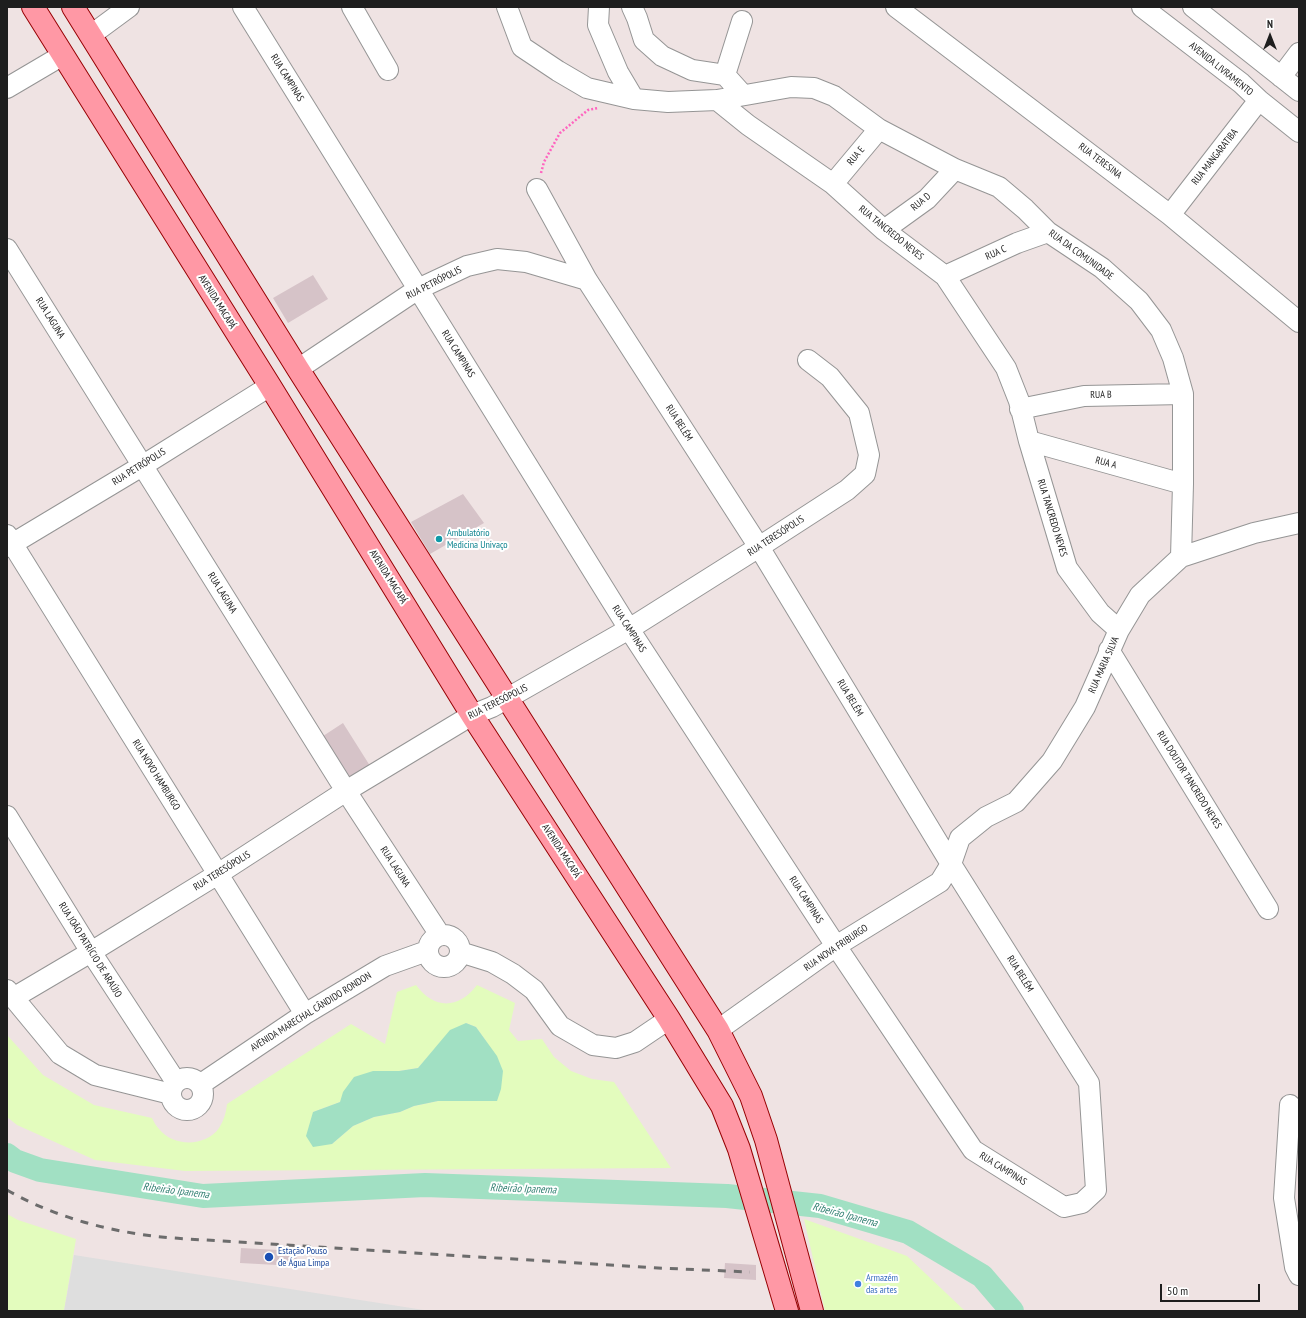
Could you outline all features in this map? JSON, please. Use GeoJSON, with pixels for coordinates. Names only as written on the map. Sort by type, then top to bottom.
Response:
{"type":"FeatureCollection","features":[{"type":"Feature","properties":{"kind":"main road","name":"AVENIDA MACAPÁ"},"geometry":{"type":"LineString","coordinates":[[33,7],[270,386],[472,714],[669,1019],[722,1106],[739,1149],[787,1309]]}},
{"type":"Feature","properties":{"kind":"main road"},"geometry":{"type":"LineString","coordinates":[[73,7],[298,369],[718,1030],[751,1096],[766,1140],[810,1304]]}},
{"type":"Feature","properties":{"kind":"street"},"geometry":{"type":"LineString","coordinates":[[90,35],[129,7]]}},
{"type":"Feature","properties":{"kind":"street","name":"RUA CAMPINAS"},"geometry":{"type":"LineString","coordinates":[[244,7],[629,628],[836,946],[973,1150],[1064,1207]]}},
{"type":"Feature","properties":{"kind":"street"},"geometry":{"type":"LineString","coordinates":[[352,7],[388,70]]}},
{"type":"Feature","properties":{"kind":"street"},"geometry":{"type":"LineString","coordinates":[[507,7],[522,47],[587,88],[634,99],[668,102],[717,100]]}},
{"type":"Feature","properties":{"kind":"street"},"geometry":{"type":"LineString","coordinates":[[599,7],[598,25],[618,72],[634,99]]}},
{"type":"Feature","properties":{"kind":"street"},"geometry":{"type":"LineString","coordinates":[[632,7],[644,40],[662,56],[692,70],[725,75],[743,95]]}},
{"type":"Feature","properties":{"kind":"street","name":"RUA TERESINA"},"geometry":{"type":"LineString","coordinates":[[896,7],[1170,215],[1299,322]]}},
{"type":"Feature","properties":{"kind":"street","name":"AVENIDA LIVRAMENTO"},"geometry":{"type":"LineString","coordinates":[[1142,7],[1241,83],[1259,100],[1299,132]]}},
{"type":"Feature","properties":{"kind":"street"},"geometry":{"type":"LineString","coordinates":[[1193,7],[1299,91]]}},
{"type":"Feature","properties":{"kind":"street"},"geometry":{"type":"LineString","coordinates":[[725,75],[742,21]]}},
{"type":"Feature","properties":{"kind":"street"},"geometry":{"type":"LineString","coordinates":[[1281,77],[1299,53]]}},
{"type":"Feature","properties":{"kind":"street"},"geometry":{"type":"LineString","coordinates":[[7,88],[63,55]]}},
{"type":"Feature","properties":{"kind":"street","name":"RUA DA COMUNIDADE"},"geometry":{"type":"LineString","coordinates":[[717,100],[791,87],[814,88],[834,96],[879,129],[954,169],[999,187],[1048,232],[1102,268],[1139,301],[1161,330],[1173,358],[1183,394],[1181,557]]}},
{"type":"Feature","properties":{"kind":"street","name":"RUA TANCREDO NEVES"},"geometry":{"type":"LineString","coordinates":[[717,100],[748,125],[833,184],[884,230],[946,276],[1006,368],[1019,401],[1020,409],[1067,568],[1100,613],[1118,630]]}},
{"type":"Feature","properties":{"kind":"street","name":"RUA MANGARATIBA"},"geometry":{"type":"LineString","coordinates":[[1170,215],[1259,100]]}},
{"type":"Feature","properties":{"kind":"street","name":"RUA E"},"geometry":{"type":"LineString","coordinates":[[833,184],[879,129]]}},
{"type":"Feature","properties":{"kind":"street","name":"RUA D"},"geometry":{"type":"LineString","coordinates":[[884,230],[927,199],[954,169]]}},
{"type":"Feature","properties":{"kind":"street","name":"RUA BELÉM"},"geometry":{"type":"LineString","coordinates":[[536,189],[587,280],[759,547],[951,864],[1089,1083],[1096,1190],[1082,1203],[1064,1207]]}},
{"type":"Feature","properties":{"kind":"street","name":"RUA C"},"geometry":{"type":"LineString","coordinates":[[946,276],[1017,243],[1048,232]]}},
{"type":"Feature","properties":{"kind":"street","name":"RUA LAGUNA"},"geometry":{"type":"LineString","coordinates":[[7,249],[346,791],[440,935]]}},
{"type":"Feature","properties":{"kind":"street","name":"RUA PETRÓPOLIS"},"geometry":{"type":"LineString","coordinates":[[298,369],[418,289],[467,266],[497,259],[526,262],[587,280]]}},
{"type":"Feature","properties":{"kind":"street","name":"RUA TERESÓPOLIS"},"geometry":{"type":"LineString","coordinates":[[10,994],[91,952],[218,874],[346,791],[472,714],[492,707],[629,628],[847,490],[865,474],[869,455],[859,413],[830,377],[808,360]]}},
{"type":"Feature","properties":{"kind":"street","name":"RUA PETRÓPOLIS"},"geometry":{"type":"LineString","coordinates":[[9,542],[142,466],[270,386]]}},
{"type":"Feature","properties":{"kind":"street","name":"RUA B"},"geometry":{"type":"LineString","coordinates":[[1020,409],[1084,396],[1183,394]]}},
{"type":"Feature","properties":{"kind":"street","name":"RUA A"},"geometry":{"type":"LineString","coordinates":[[1029,440],[1183,484]]}},
{"type":"Feature","properties":{"kind":"street","name":"RUA MARIA SILVA"},"geometry":{"type":"LineString","coordinates":[[951,864],[960,838],[986,817],[1016,802],[1052,761],[1085,707],[1118,630],[1140,595],[1181,557],[1254,533],[1299,524]]}},
{"type":"Feature","properties":{"kind":"street","name":"RUA NOVO HAMBURGO"},"geometry":{"type":"LineString","coordinates":[[9,542],[305,1014]]}},
{"type":"Feature","properties":{"kind":"street","name":"RUA DOUTOR TANCREDO NEVES"},"geometry":{"type":"LineString","coordinates":[[1109,650],[1268,909]]}},
{"type":"Feature","properties":{"kind":"street","name":"RUA JOÃO PATRÍCIO DE ARAÚJO"},"geometry":{"type":"LineString","coordinates":[[7,816],[173,1088]]}},
{"type":"Feature","properties":{"kind":"street","name":"RUA NOVA FRIBURGO"},"geometry":{"type":"LineString","coordinates":[[718,1030],[836,946],[940,882],[951,864]]}},
{"type":"Feature","properties":{"kind":"street"},"geometry":{"type":"LineString","coordinates":[[440,935],[445,935],[454,939],[458,943],[460,952],[458,958],[451,966],[440,967],[435,965],[428,956],[428,946],[431,941],[440,935]]}},
{"type":"Feature","properties":{"kind":"street","name":"AVENIDA MARECHAL CÂNDIDO RONDON"},"geometry":{"type":"LineString","coordinates":[[200,1084],[305,1014],[385,966],[427,951]]}},
{"type":"Feature","properties":{"kind":"street"},"geometry":{"type":"LineString","coordinates":[[460,952],[492,962],[512,974],[534,990],[560,1026],[593,1045],[616,1048],[635,1042],[669,1019]]}},
{"type":"Feature","properties":{"kind":"street"},"geometry":{"type":"LineString","coordinates":[[10,994],[60,1054],[95,1075],[173,1088]]}},
{"type":"Feature","properties":{"kind":"street"},"geometry":{"type":"LineString","coordinates":[[186,1077],[197,1080],[204,1095],[199,1105],[194,1108],[184,1110],[178,1108],[174,1104],[172,1099],[173,1088],[186,1077]]}},
{"type":"Feature","properties":{"kind":"street"},"geometry":{"type":"LineString","coordinates":[[1290,1105],[1284,1198],[1294,1267],[1299,1275]]}},
{"type":"Feature","properties":{"kind":"path"},"geometry":{"type":"LineString","coordinates":[[536,189],[544,162],[560,133],[588,110],[603,107]]}},
{"type":"Feature","properties":{"kind":"shaded area"},"geometry":{"type":"Polygon","coordinates":[[[416,985],[431,999],[446,1003],[455,1002],[462,999],[477,985],[515,1003],[509,1030],[518,1041],[542,1039],[554,1057],[571,1071],[592,1079],[614,1082],[671,1168],[185,1171],[95,1160],[17,1125],[7,1117],[7,1035],[43,1075],[94,1105],[152,1118],[165,1135],[181,1142],[206,1139],[219,1128],[227,1104],[351,1024],[385,1044],[397,992],[416,985]],[[466,1023],[433,1051],[418,1068],[399,1071],[340,1102],[313,1112],[332,1144],[353,1126],[374,1117],[400,1112],[414,1106],[438,1101],[497,1101],[486,1041],[476,1027],[466,1023]]]}},
{"type":"Feature","properties":{"kind":"shaded area"},"geometry":{"type":"Polygon","coordinates":[[[466,1023],[476,1027],[497,1056],[503,1071],[501,1089],[497,1101],[438,1101],[414,1106],[400,1112],[374,1117],[353,1126],[332,1144],[313,1147],[306,1136],[313,1112],[340,1102],[343,1092],[354,1077],[373,1071],[399,1071],[418,1068],[450,1030],[466,1023]]]}},
{"type":"Feature","properties":{"kind":"shaded area"},"geometry":{"type":"Polygon","coordinates":[[[7,1214],[18,1220],[76,1239],[64,1311],[7,1311],[7,1214]]]}},
{"type":"Feature","properties":{"kind":"shaded area"},"geometry":{"type":"Polygon","coordinates":[[[804,1219],[907,1256],[965,1311],[825,1311],[804,1219]]]}},
{"type":"Feature","properties":{"kind":"shaded area"},"geometry":{"type":"Polygon","coordinates":[[[74,1255],[430,1311],[64,1311],[74,1255]]]}},
{"type":"Feature","properties":{"kind":"building"},"geometry":{"type":"Polygon","coordinates":[[[313,275],[328,299],[288,323],[273,298],[313,275]]]}},
{"type":"Feature","properties":{"kind":"building","name":"Ambulatório Medicina Univaço"},"geometry":{"type":"Polygon","coordinates":[[[463,494],[484,523],[430,554],[411,522],[463,494]]]}},
{"type":"Feature","properties":{"kind":"building"},"geometry":{"type":"Polygon","coordinates":[[[343,723],[372,769],[348,783],[320,738],[343,723]]]}},
{"type":"Feature","properties":{"kind":"building","name":"Estação Pouso de Água Limpa"},"geometry":{"type":"Polygon","coordinates":[[[241,1248],[297,1251],[296,1266],[240,1263],[241,1248]]]}},
{"type":"Feature","properties":{"kind":"building"},"geometry":{"type":"Polygon","coordinates":[[[725,1263],[756,1265],[756,1280],[724,1278],[725,1263]]]}},
{"type":"Feature","properties":{"kind":"waterway","name":"Ribeirão Ipanema"},"geometry":{"type":"LineString","coordinates":[[7,1155],[15,1161],[40,1170],[203,1196],[425,1185],[727,1196],[820,1206],[908,1232],[982,1276],[1012,1311]]}},
{"type":"Feature","properties":{"kind":"railway"},"geometry":{"type":"LineString","coordinates":[[7,1190],[41,1207],[77,1220],[115,1230],[153,1236],[658,1268],[750,1272]]}},
{"type":"Feature","properties":{"kind":"place","name":"Ambulatório Medicina Univaço"},"geometry":{"type":"Point","coordinates":[439,539]}},
{"type":"Feature","properties":{"kind":"place","name":"Estação Pouso de Água Limpa"},"geometry":{"type":"Point","coordinates":[269,1257]}},
{"type":"Feature","properties":{"kind":"place","name":"Armazém das artes"},"geometry":{"type":"Point","coordinates":[858,1284]}}]}
